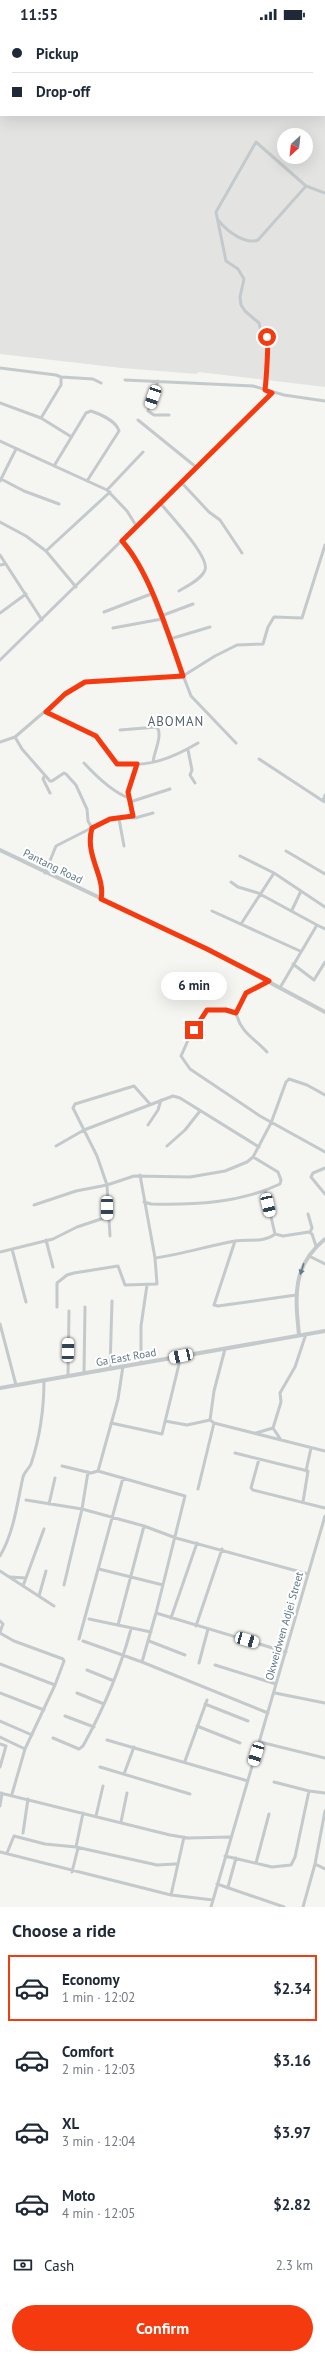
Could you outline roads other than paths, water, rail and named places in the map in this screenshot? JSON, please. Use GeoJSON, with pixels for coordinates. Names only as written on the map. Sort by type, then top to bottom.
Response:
{"type":"FeatureCollection","features":[{"type":"Feature","properties":{"kind":"street"},"geometry":{"type":"LineString","coordinates":[[265,390],[269,340],[262,332],[259,323],[248,314],[241,305],[240,297],[244,280],[238,269],[226,261],[216,212],[256,142],[306,186],[325,193]]}},
{"type":"Feature","properties":{"kind":"street"},"geometry":{"type":"LineString","coordinates":[[218,220],[227,231],[245,240],[258,240],[306,186]]}},
{"type":"Feature","properties":{"kind":"street"},"geometry":{"type":"LineString","coordinates":[[0,368],[56,375],[61,377],[93,379],[101,383]]}},
{"type":"Feature","properties":{"kind":"street"},"geometry":{"type":"LineString","coordinates":[[41,418],[61,385],[61,377]]}},
{"type":"Feature","properties":{"kind":"street"},"geometry":{"type":"LineString","coordinates":[[126,380],[253,386],[272,393],[325,401]]}},
{"type":"Feature","properties":{"kind":"street"},"geometry":{"type":"LineString","coordinates":[[158,382],[148,411],[154,415],[169,415]]}},
{"type":"Feature","properties":{"kind":"street"},"geometry":{"type":"LineString","coordinates":[[0,660],[161,504],[196,467],[272,393]]}},
{"type":"Feature","properties":{"kind":"street"},"geometry":{"type":"LineString","coordinates":[[0,403],[41,418],[70,436]]}},
{"type":"Feature","properties":{"kind":"street"},"geometry":{"type":"LineString","coordinates":[[54,466],[70,436],[88,411],[95,412],[118,426],[120,431],[87,481]]}},
{"type":"Feature","properties":{"kind":"street"},"geometry":{"type":"LineString","coordinates":[[138,420],[196,467]]}},
{"type":"Feature","properties":{"kind":"street"},"geometry":{"type":"LineString","coordinates":[[0,442],[109,491],[137,526]]}},
{"type":"Feature","properties":{"kind":"street"},"geometry":{"type":"LineString","coordinates":[[16,449],[1,480],[24,491],[59,504]]}},
{"type":"Feature","properties":{"kind":"street"},"geometry":{"type":"LineString","coordinates":[[46,551],[109,491],[143,452]]}},
{"type":"Feature","properties":{"kind":"street"},"geometry":{"type":"LineString","coordinates":[[181,482],[209,512],[220,520],[242,552]]}},
{"type":"Feature","properties":{"kind":"street"},"geometry":{"type":"LineString","coordinates":[[161,504],[200,552],[206,563],[205,571],[202,576],[179,591]]}},
{"type":"Feature","properties":{"kind":"street"},"geometry":{"type":"LineString","coordinates":[[0,522],[26,536],[46,551],[76,587]]}},
{"type":"Feature","properties":{"kind":"street"},"geometry":{"type":"LineString","coordinates":[[122,541],[135,557],[152,594],[183,676],[195,701],[236,743]]}},
{"type":"Feature","properties":{"kind":"street"},"geometry":{"type":"LineString","coordinates":[[0,742],[15,737],[46,712],[65,694],[85,682],[183,676],[215,656],[237,645],[264,644],[270,623],[274,617],[302,618],[325,545]]}},
{"type":"Feature","properties":{"kind":"street"},"geometry":{"type":"LineString","coordinates":[[0,555],[42,620]]}},
{"type":"Feature","properties":{"kind":"street"},"geometry":{"type":"LineString","coordinates":[[0,565],[6,564]]}},
{"type":"Feature","properties":{"kind":"street"},"geometry":{"type":"LineString","coordinates":[[0,613],[26,594]]}},
{"type":"Feature","properties":{"kind":"street"},"geometry":{"type":"LineString","coordinates":[[104,612],[152,594]]}},
{"type":"Feature","properties":{"kind":"street"},"geometry":{"type":"LineString","coordinates":[[113,628],[162,618],[193,604]]}},
{"type":"Feature","properties":{"kind":"street"},"geometry":{"type":"LineString","coordinates":[[170,639],[210,627]]}},
{"type":"Feature","properties":{"kind":"street"},"geometry":{"type":"LineString","coordinates":[[46,712],[96,736],[117,764],[153,762],[178,756],[198,743]]}},
{"type":"Feature","properties":{"kind":"street"},"geometry":{"type":"LineString","coordinates":[[120,730],[157,727],[159,730],[158,739],[153,762]]}},
{"type":"Feature","properties":{"kind":"street"},"geometry":{"type":"LineString","coordinates":[[15,737],[22,749],[51,782],[64,773],[66,774],[86,803],[92,828],[91,854],[100,882],[101,899]]}},
{"type":"Feature","properties":{"kind":"street"},"geometry":{"type":"LineString","coordinates":[[188,750],[192,770],[190,774],[195,783]]}},
{"type":"Feature","properties":{"kind":"street"},"geometry":{"type":"LineString","coordinates":[[259,759],[324,801],[325,795]]}},
{"type":"Feature","properties":{"kind":"street"},"geometry":{"type":"LineString","coordinates":[[84,763],[99,778],[129,800],[170,789]]}},
{"type":"Feature","properties":{"kind":"street"},"geometry":{"type":"LineString","coordinates":[[132,817],[128,792],[137,764]]}},
{"type":"Feature","properties":{"kind":"street"},"geometry":{"type":"LineString","coordinates":[[45,775],[43,779],[50,793]]}},
{"type":"Feature","properties":{"kind":"street"},"geometry":{"type":"LineString","coordinates":[[45,873],[56,846],[107,820],[132,817],[135,818],[153,813]]}},
{"type":"Feature","properties":{"kind":"street"},"geometry":{"type":"LineString","coordinates":[[119,819],[124,846]]}},
{"type":"Feature","properties":{"kind":"street","name":"Pantang Road"},"geometry":{"type":"LineString","coordinates":[[0,850],[45,873],[207,949],[281,986],[325,1012]]}},
{"type":"Feature","properties":{"kind":"street"},"geometry":{"type":"LineString","coordinates":[[286,851],[325,874]]}},
{"type":"Feature","properties":{"kind":"street"},"geometry":{"type":"LineString","coordinates":[[240,856],[274,873],[325,907]]}},
{"type":"Feature","properties":{"kind":"street"},"geometry":{"type":"LineString","coordinates":[[241,924],[274,873]]}},
{"type":"Feature","properties":{"kind":"street"},"geometry":{"type":"LineString","coordinates":[[231,882],[292,910],[325,929]]}},
{"type":"Feature","properties":{"kind":"street"},"geometry":{"type":"LineString","coordinates":[[292,910],[302,891]]}},
{"type":"Feature","properties":{"kind":"street"},"geometry":{"type":"LineString","coordinates":[[212,911],[300,951]]}},
{"type":"Feature","properties":{"kind":"street"},"geometry":{"type":"LineString","coordinates":[[281,986],[300,951],[317,925]]}},
{"type":"Feature","properties":{"kind":"street"},"geometry":{"type":"LineString","coordinates":[[293,964],[314,980],[324,965]]}},
{"type":"Feature","properties":{"kind":"street"},"geometry":{"type":"LineString","coordinates":[[267,1052],[257,1040],[239,1026],[236,1013],[246,993],[269,981]]}},
{"type":"Feature","properties":{"kind":"street"},"geometry":{"type":"LineString","coordinates":[[236,1013],[226,1010],[207,1010],[189,1038],[181,1056],[190,1069],[271,1124],[325,1152]]}},
{"type":"Feature","properties":{"kind":"street"},"geometry":{"type":"LineString","coordinates":[[34,1205],[76,1191],[107,1186],[131,1176],[190,1177],[225,1171],[247,1162],[253,1157],[271,1124],[286,1082],[289,1079],[307,1085],[325,1095]]}},
{"type":"Feature","properties":{"kind":"street"},"geometry":{"type":"LineString","coordinates":[[110,1236],[107,1217],[107,1186],[97,1156],[73,1110],[75,1104],[134,1086],[150,1104]]}},
{"type":"Feature","properties":{"kind":"street"},"geometry":{"type":"LineString","coordinates":[[56,1146],[84,1130],[150,1104],[177,1096],[259,1147]]}},
{"type":"Feature","properties":{"kind":"street"},"geometry":{"type":"LineString","coordinates":[[148,1125],[158,1110],[161,1100]]}},
{"type":"Feature","properties":{"kind":"street"},"geometry":{"type":"LineString","coordinates":[[167,1146],[185,1130],[200,1111]]}},
{"type":"Feature","properties":{"kind":"street"},"geometry":{"type":"LineString","coordinates":[[144,1202],[151,1204],[203,1203],[233,1199],[265,1191],[280,1184],[280,1175],[253,1157]]}},
{"type":"Feature","properties":{"kind":"street"},"geometry":{"type":"LineString","coordinates":[[325,1168],[313,1173],[311,1177],[325,1194]]}},
{"type":"Feature","properties":{"kind":"street"},"geometry":{"type":"LineString","coordinates":[[56,1307],[57,1283],[63,1277],[74,1273],[118,1266],[123,1284],[157,1284],[155,1258],[140,1175]]}},
{"type":"Feature","properties":{"kind":"street"},"geometry":{"type":"LineString","coordinates":[[265,1191],[274,1234]]}},
{"type":"Feature","properties":{"kind":"street"},"geometry":{"type":"LineString","coordinates":[[308,1214],[312,1228],[310,1232],[316,1246]]}},
{"type":"Feature","properties":{"kind":"street"},"geometry":{"type":"LineString","coordinates":[[0,1252],[46,1240],[107,1217]]}},
{"type":"Feature","properties":{"kind":"street"},"geometry":{"type":"LineString","coordinates":[[155,1258],[192,1252],[235,1242],[266,1239],[274,1234],[283,1236],[310,1232]]}},
{"type":"Feature","properties":{"kind":"street"},"geometry":{"type":"LineString","coordinates":[[299,1335],[296,1295],[302,1267],[308,1255],[325,1239]]}},
{"type":"Feature","properties":{"kind":"street"},"geometry":{"type":"LineString","coordinates":[[46,1240],[53,1267]]}},
{"type":"Feature","properties":{"kind":"street"},"geometry":{"type":"LineString","coordinates":[[235,1242],[214,1304],[218,1306],[296,1295]]}},
{"type":"Feature","properties":{"kind":"street"},"geometry":{"type":"LineString","coordinates":[[12,1248],[26,1302]]}},
{"type":"Feature","properties":{"kind":"street"},"geometry":{"type":"LineString","coordinates":[[308,1255],[325,1264]]}},
{"type":"Feature","properties":{"kind":"street"},"geometry":{"type":"LineString","coordinates":[[141,1363],[141,1326],[146,1285]]}},
{"type":"Feature","properties":{"kind":"street"},"geometry":{"type":"LineString","coordinates":[[110,1369],[112,1301]]}},
{"type":"Feature","properties":{"kind":"street"},"geometry":{"type":"LineString","coordinates":[[84,1373],[85,1307]]}},
{"type":"Feature","properties":{"kind":"street"},"geometry":{"type":"LineString","coordinates":[[68,1376],[69,1311]]}},
{"type":"Feature","properties":{"kind":"street"},"geometry":{"type":"LineString","coordinates":[[0,1324],[16,1385]]}},
{"type":"Feature","properties":{"kind":"street","name":"Ga East Road"},"geometry":{"type":"LineString","coordinates":[[0,1388],[325,1331]]}},
{"type":"Feature","properties":{"kind":"street"},"geometry":{"type":"LineString","coordinates":[[273,1428],[281,1402],[280,1393],[295,1367],[306,1334]]}},
{"type":"Feature","properties":{"kind":"street"},"geometry":{"type":"LineString","coordinates":[[210,1420],[214,1391],[225,1348]]}},
{"type":"Feature","properties":{"kind":"street"},"geometry":{"type":"LineString","coordinates":[[112,1423],[160,1435],[165,1421],[181,1356]]}},
{"type":"Feature","properties":{"kind":"street"},"geometry":{"type":"LineString","coordinates":[[98,1471],[118,1399],[123,1366]]}},
{"type":"Feature","properties":{"kind":"street"},"geometry":{"type":"LineString","coordinates":[[0,1556],[15,1518],[24,1475],[30,1467],[38,1439],[44,1406],[44,1380]]}},
{"type":"Feature","properties":{"kind":"street"},"geometry":{"type":"LineString","coordinates":[[165,1421],[187,1426],[210,1420]]}},
{"type":"Feature","properties":{"kind":"street"},"geometry":{"type":"LineString","coordinates":[[210,1420],[214,1424],[325,1451]]}},
{"type":"Feature","properties":{"kind":"street"},"geometry":{"type":"LineString","coordinates":[[198,1489],[214,1424]]}},
{"type":"Feature","properties":{"kind":"street"},"geometry":{"type":"LineString","coordinates":[[254,1434],[273,1428]]}},
{"type":"Feature","properties":{"kind":"street"},"geometry":{"type":"LineString","coordinates":[[273,1428],[281,1440]]}},
{"type":"Feature","properties":{"kind":"street"},"geometry":{"type":"LineString","coordinates":[[306,1471],[311,1448]]}},
{"type":"Feature","properties":{"kind":"street"},"geometry":{"type":"LineString","coordinates":[[236,1453],[310,1473],[303,1502]]}},
{"type":"Feature","properties":{"kind":"street"},"geometry":{"type":"LineString","coordinates":[[259,1459],[251,1489],[325,1508]]}},
{"type":"Feature","properties":{"kind":"street"},"geometry":{"type":"LineString","coordinates":[[62,1466],[88,1472],[98,1471],[184,1495],[176,1538],[142,1662]]}},
{"type":"Feature","properties":{"kind":"street"},"geometry":{"type":"LineString","coordinates":[[64,1585],[82,1509],[88,1472]]}},
{"type":"Feature","properties":{"kind":"street"},"geometry":{"type":"LineString","coordinates":[[50,1504],[55,1478]]}},
{"type":"Feature","properties":{"kind":"street"},"geometry":{"type":"LineString","coordinates":[[80,1639],[123,1478]]}},
{"type":"Feature","properties":{"kind":"street"},"geometry":{"type":"LineString","coordinates":[[26,1500],[82,1509],[113,1517],[144,1526],[176,1538],[197,1542],[308,1574]]}},
{"type":"Feature","properties":{"kind":"street","name":"Okweidwen Adjei Street"},"geometry":{"type":"LineString","coordinates":[[211,1907],[230,1838],[275,1693],[276,1684],[325,1516]]}},
{"type":"Feature","properties":{"kind":"street"},"geometry":{"type":"LineString","coordinates":[[118,1625],[144,1526]]}},
{"type":"Feature","properties":{"kind":"street"},"geometry":{"type":"LineString","coordinates":[[23,1586],[44,1529]]}},
{"type":"Feature","properties":{"kind":"street"},"geometry":{"type":"LineString","coordinates":[[320,1533],[325,1534]]}},
{"type":"Feature","properties":{"kind":"street"},"geometry":{"type":"LineString","coordinates":[[171,1618],[197,1542]]}},
{"type":"Feature","properties":{"kind":"street"},"geometry":{"type":"LineString","coordinates":[[196,1626],[222,1549]]}},
{"type":"Feature","properties":{"kind":"street"},"geometry":{"type":"LineString","coordinates":[[99,1568],[163,1585]]}},
{"type":"Feature","properties":{"kind":"street"},"geometry":{"type":"LineString","coordinates":[[0,1571],[54,1606]]}},
{"type":"Feature","properties":{"kind":"street"},"geometry":{"type":"LineString","coordinates":[[39,1596],[46,1571]]}},
{"type":"Feature","properties":{"kind":"street"},"geometry":{"type":"LineString","coordinates":[[10,1577],[26,1578]]}},
{"type":"Feature","properties":{"kind":"street"},"geometry":{"type":"LineString","coordinates":[[156,1613],[286,1652]]}},
{"type":"Feature","properties":{"kind":"street"},"geometry":{"type":"LineString","coordinates":[[89,1619],[151,1632]]}},
{"type":"Feature","properties":{"kind":"street"},"geometry":{"type":"LineString","coordinates":[[0,1621],[4,1624],[0,1633],[14,1641],[62,1658],[64,1663],[25,1749],[12,1794]]}},
{"type":"Feature","properties":{"kind":"street"},"geometry":{"type":"LineString","coordinates":[[53,1738],[80,1749],[94,1727],[114,1681],[124,1656],[131,1629]]}},
{"type":"Feature","properties":{"kind":"street"},"geometry":{"type":"LineString","coordinates":[[199,1663],[208,1629]]}},
{"type":"Feature","properties":{"kind":"street"},"geometry":{"type":"LineString","coordinates":[[149,1641],[185,1655]]}},
{"type":"Feature","properties":{"kind":"street"},"geometry":{"type":"LineString","coordinates":[[83,1642],[142,1662],[268,1713]]}},
{"type":"Feature","properties":{"kind":"street"},"geometry":{"type":"LineString","coordinates":[[0,1664],[55,1685]]}},
{"type":"Feature","properties":{"kind":"street"},"geometry":{"type":"LineString","coordinates":[[215,1665],[276,1684]]}},
{"type":"Feature","properties":{"kind":"street"},"geometry":{"type":"LineString","coordinates":[[87,1670],[114,1681]]}},
{"type":"Feature","properties":{"kind":"street"},"geometry":{"type":"LineString","coordinates":[[0,1693],[44,1710]]}},
{"type":"Feature","properties":{"kind":"street"},"geometry":{"type":"LineString","coordinates":[[76,1693],[104,1704]]}},
{"type":"Feature","properties":{"kind":"street"},"geometry":{"type":"LineString","coordinates":[[275,1693],[325,1703]]}},
{"type":"Feature","properties":{"kind":"street"},"geometry":{"type":"LineString","coordinates":[[185,1762],[207,1700]]}},
{"type":"Feature","properties":{"kind":"street"},"geometry":{"type":"LineString","coordinates":[[205,1704],[248,1721]]}},
{"type":"Feature","properties":{"kind":"street"},"geometry":{"type":"LineString","coordinates":[[65,1716],[94,1727]]}},
{"type":"Feature","properties":{"kind":"street"},"geometry":{"type":"LineString","coordinates":[[0,1721],[32,1735]]}},
{"type":"Feature","properties":{"kind":"street"},"geometry":{"type":"LineString","coordinates":[[197,1726],[240,1743]]}},
{"type":"Feature","properties":{"kind":"street"},"geometry":{"type":"LineString","coordinates":[[0,1736],[25,1749]]}},
{"type":"Feature","properties":{"kind":"street"},"geometry":{"type":"LineString","coordinates":[[107,1740],[248,1781]]}},
{"type":"Feature","properties":{"kind":"street"},"geometry":{"type":"LineString","coordinates":[[260,1742],[325,1758]]}},
{"type":"Feature","properties":{"kind":"street"},"geometry":{"type":"LineString","coordinates":[[0,1744],[6,1746],[0,1767]]}},
{"type":"Feature","properties":{"kind":"street"},"geometry":{"type":"LineString","coordinates":[[124,1774],[134,1747]]}},
{"type":"Feature","properties":{"kind":"street"},"geometry":{"type":"LineString","coordinates":[[100,1767],[190,1794]]}},
{"type":"Feature","properties":{"kind":"street"},"geometry":{"type":"LineString","coordinates":[[274,1782],[309,1791],[325,1792]]}},
{"type":"Feature","properties":{"kind":"street"},"geometry":{"type":"LineString","coordinates":[[96,1816],[103,1786]]}},
{"type":"Feature","properties":{"kind":"street"},"geometry":{"type":"LineString","coordinates":[[225,1856],[278,1867],[293,1863],[309,1791]]}},
{"type":"Feature","properties":{"kind":"street"},"geometry":{"type":"LineString","coordinates":[[0,1806],[1,1793],[12,1794],[83,1813],[184,1837],[230,1838]]}},
{"type":"Feature","properties":{"kind":"street"},"geometry":{"type":"LineString","coordinates":[[121,1822],[127,1793]]}},
{"type":"Feature","properties":{"kind":"street"},"geometry":{"type":"LineString","coordinates":[[23,1833],[28,1799]]}},
{"type":"Feature","properties":{"kind":"street"},"geometry":{"type":"LineString","coordinates":[[303,1907],[325,1811]]}},
{"type":"Feature","properties":{"kind":"street"},"geometry":{"type":"LineString","coordinates":[[72,1872],[83,1813]]}},
{"type":"Feature","properties":{"kind":"street"},"geometry":{"type":"LineString","coordinates":[[256,1863],[269,1814]]}},
{"type":"Feature","properties":{"kind":"street"},"geometry":{"type":"LineString","coordinates":[[7,1853],[14,1836],[45,1844],[77,1848],[157,1865],[176,1864]]}},
{"type":"Feature","properties":{"kind":"street"},"geometry":{"type":"LineString","coordinates":[[171,1895],[176,1864],[184,1837]]}},
{"type":"Feature","properties":{"kind":"street"},"geometry":{"type":"LineString","coordinates":[[0,1852],[72,1872],[171,1895],[213,1900]]}},
{"type":"Feature","properties":{"kind":"street"},"geometry":{"type":"LineString","coordinates":[[228,1887],[236,1858]]}},
{"type":"Feature","properties":{"kind":"street"},"geometry":{"type":"LineString","coordinates":[[314,1864],[325,1869]]}},
{"type":"Feature","properties":{"kind":"street"},"geometry":{"type":"LineString","coordinates":[[217,1884],[284,1907]]}},
{"type":"Feature","properties":{"kind":"district","name":"ABOMAN"},"geometry":{"type":"Point","coordinates":[176,721]}}]}
